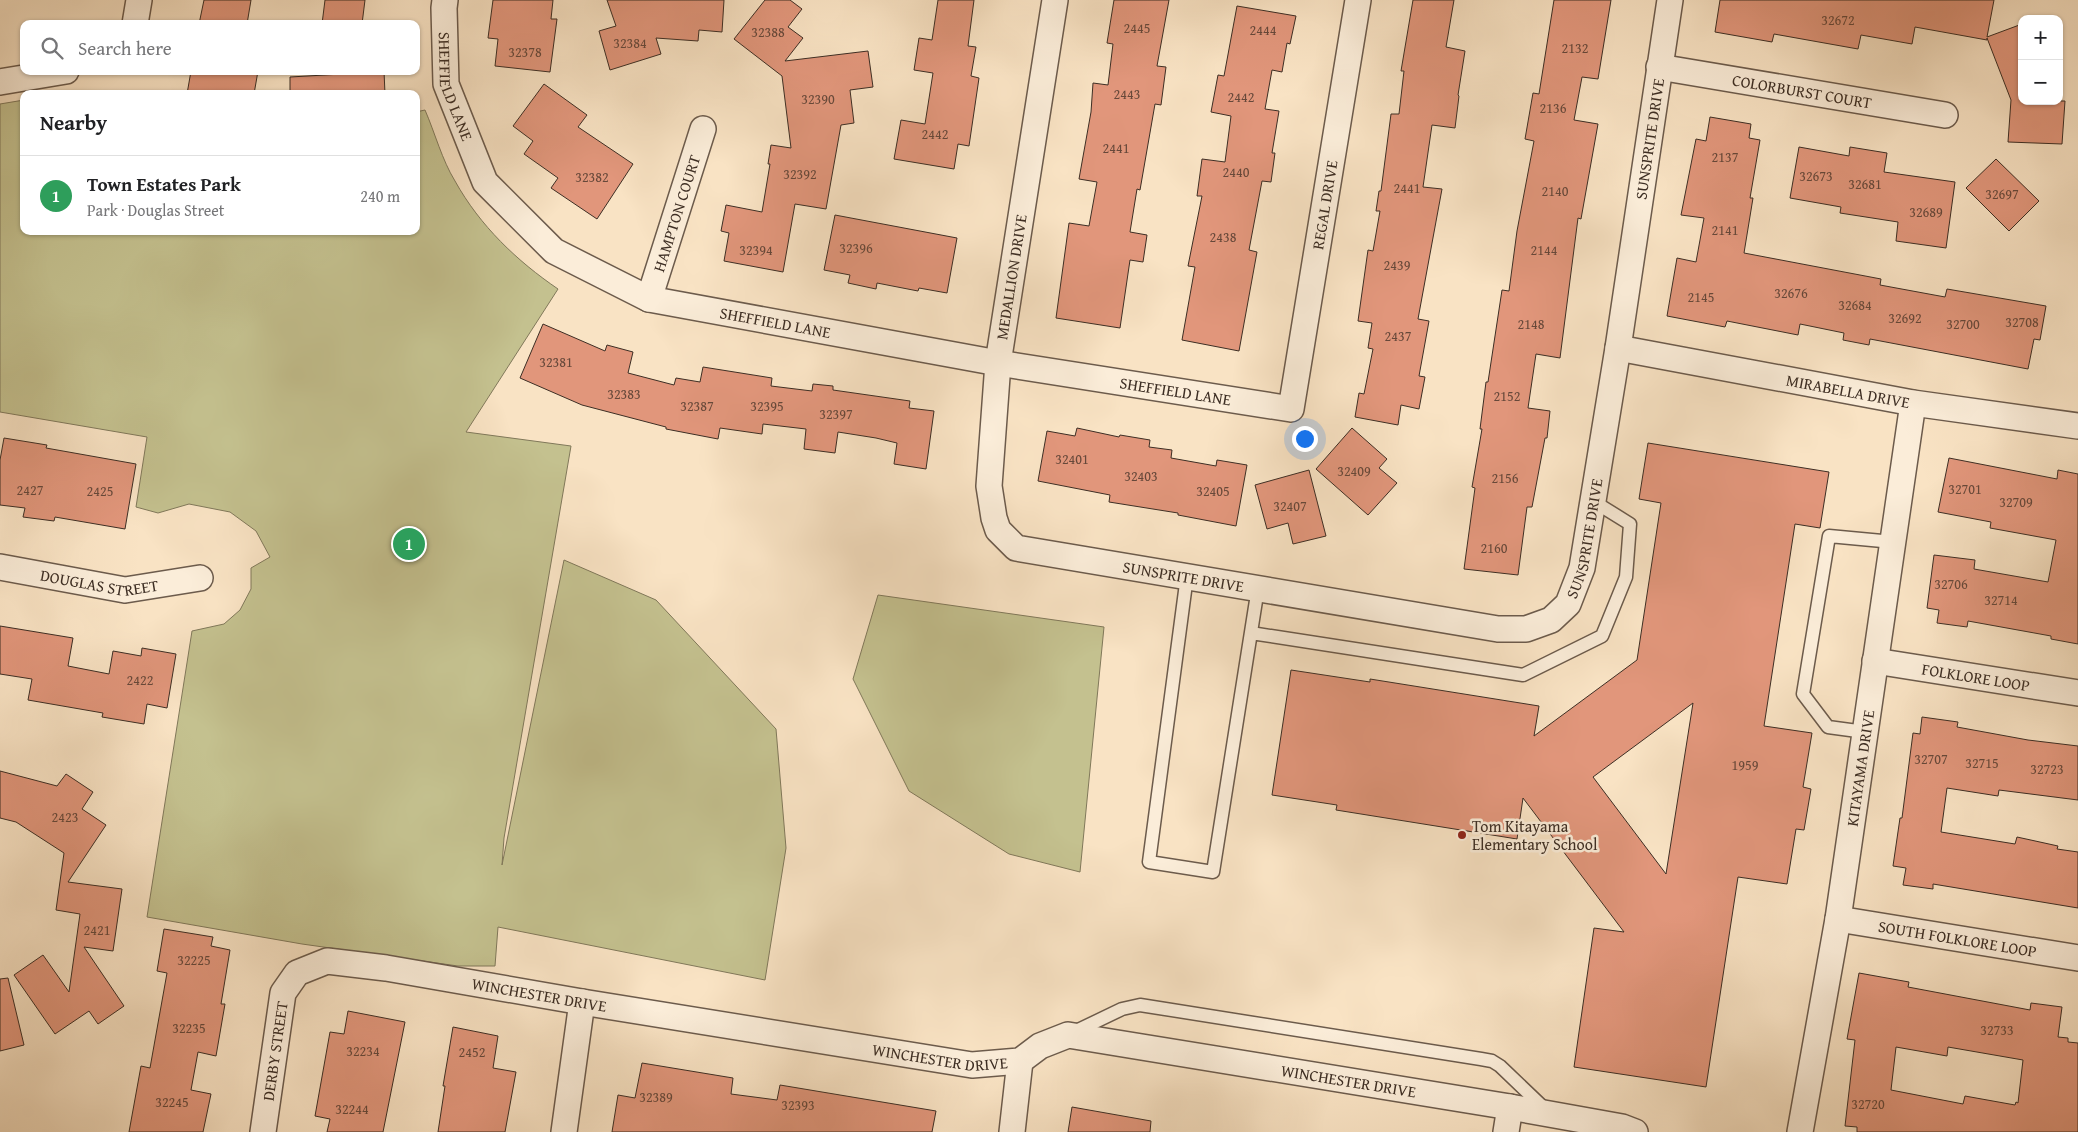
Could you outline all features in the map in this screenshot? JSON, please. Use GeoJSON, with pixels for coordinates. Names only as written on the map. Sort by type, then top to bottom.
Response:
{"type":"FeatureCollection","features":[{"type":"Feature","properties":{"kind":"street"},"geometry":{"type":"LineString","coordinates":[[136,20],[139,0]]}},
{"type":"Feature","properties":{"kind":"street","name":"SHEFFIELD LANE"},"geometry":{"type":"LineString","coordinates":[[445,0],[446,84],[485,182],[554,251],[649,299],[998,363],[1291,409]]}},
{"type":"Feature","properties":{"kind":"street","name":"MEDALLION DRIVE"},"geometry":{"type":"LineString","coordinates":[[1016,548],[998,530],[994,518],[989,486],[998,363],[1055,0]]}},
{"type":"Feature","properties":{"kind":"street","name":"REGAL DRIVE"},"geometry":{"type":"LineString","coordinates":[[1291,409],[1358,0]]}},
{"type":"Feature","properties":{"kind":"street","name":"SUNSPRITE DRIVE"},"geometry":{"type":"LineString","coordinates":[[1016,548],[1498,629],[1526,629],[1551,620],[1568,604],[1582,568],[1618,348],[1670,0]]}},
{"type":"Feature","properties":{"kind":"street","name":"COLORBURST COURT"},"geometry":{"type":"LineString","coordinates":[[1660,67],[1946,115]]}},
{"type":"Feature","properties":{"kind":"street"},"geometry":{"type":"LineString","coordinates":[[0,82],[42,75]]}},
{"type":"Feature","properties":{"kind":"street","name":"HAMPTON COURT"},"geometry":{"type":"LineString","coordinates":[[649,299],[703,128]]}},
{"type":"Feature","properties":{"kind":"street","name":"MIRABELLA DRIVE"},"geometry":{"type":"LineString","coordinates":[[1618,348],[1913,403],[2078,426]]}},
{"type":"Feature","properties":{"kind":"street","name":"KITAYAMA DRIVE"},"geometry":{"type":"LineString","coordinates":[[1800,1132],[1838,919],[1913,403]]}},
{"type":"Feature","properties":{"kind":"street","name":"DOUGLAS STREET"},"geometry":{"type":"LineString","coordinates":[[0,567],[125,590],[200,578]]}},
{"type":"Feature","properties":{"kind":"street","name":"FOLKLORE LOOP"},"geometry":{"type":"LineString","coordinates":[[1875,661],[2078,693]]}},
{"type":"Feature","properties":{"kind":"street","name":"SOUTH FOLKLORE LOOP"},"geometry":{"type":"LineString","coordinates":[[1838,919],[2078,958]]}},
{"type":"Feature","properties":{"kind":"street","name":"WINCHESTER DRIVE"},"geometry":{"type":"LineString","coordinates":[[297,973],[327,961],[386,968],[582,1002],[972,1065],[1020,1061],[1040,1046],[1068,1035],[1510,1106],[1635,1132]]}},
{"type":"Feature","properties":{"kind":"street","name":"DERBY STREET"},"geometry":{"type":"LineString","coordinates":[[262,1132],[283,993],[297,973]]}},
{"type":"Feature","properties":{"kind":"street"},"geometry":{"type":"LineString","coordinates":[[564,1132],[582,1002]]}},
{"type":"Feature","properties":{"kind":"street"},"geometry":{"type":"LineString","coordinates":[[1012,1132],[1020,1061]]}},
{"type":"Feature","properties":{"kind":"street"},"geometry":{"type":"LineString","coordinates":[[1506,1132],[1510,1106]]}},
{"type":"Feature","properties":{"kind":"lane"},"geometry":{"type":"LineString","coordinates":[[1251,633],[1523,675],[1602,636],[1626,577],[1630,524],[1593,501]]}},
{"type":"Feature","properties":{"kind":"lane"},"geometry":{"type":"LineString","coordinates":[[1865,732],[1828,726],[1803,694],[1829,536],[1893,542]]}},
{"type":"Feature","properties":{"kind":"lane"},"geometry":{"type":"LineString","coordinates":[[1187,576],[1149,862],[1213,872],[1258,588]]}},
{"type":"Feature","properties":{"kind":"lane"},"geometry":{"type":"LineString","coordinates":[[1068,1035],[1122,1008],[1140,1005],[1471,1057],[1492,1061],[1500,1066],[1551,1114]]}},
{"type":"Feature","properties":{"kind":"shaded area"},"geometry":{"type":"Polygon","coordinates":[[[20,101],[20,235],[420,235],[420,111],[425,110],[450,173],[476,213],[488,228],[528,267],[558,289],[466,432],[571,446],[504,838],[502,865],[564,560],[656,600],[776,729],[786,848],[765,980],[498,927],[495,966],[458,966],[302,944],[147,917],[192,631],[224,624],[240,610],[251,589],[251,568],[270,557],[256,531],[230,512],[189,504],[158,513],[136,507],[147,437],[0,412],[0,104],[20,101]]]}},
{"type":"Feature","properties":{"kind":"shaded area"},"geometry":{"type":"Polygon","coordinates":[[[878,595],[1104,627],[1080,872],[1009,854],[909,791],[853,679],[878,595]]]}},
{"type":"Feature","properties":{"kind":"building"},"geometry":{"type":"Polygon","coordinates":[[[204,0],[251,0],[248,20],[200,20],[204,0]]]}},
{"type":"Feature","properties":{"kind":"building"},"geometry":{"type":"Polygon","coordinates":[[[325,0],[365,0],[362,20],[322,20],[325,0]]]}},
{"type":"Feature","properties":{"kind":"building"},"geometry":{"type":"Polygon","coordinates":[[[493,0],[553,0],[551,19],[557,19],[550,72],[495,66],[498,39],[488,38],[493,0]]]}},
{"type":"Feature","properties":{"kind":"building"},"geometry":{"type":"Polygon","coordinates":[[[607,0],[724,0],[722,32],[699,30],[698,41],[656,38],[661,54],[610,70],[599,31],[616,26],[607,0]]]}},
{"type":"Feature","properties":{"kind":"building"},"geometry":{"type":"Polygon","coordinates":[[[765,0],[790,0],[802,9],[788,27],[803,38],[785,61],[868,51],[873,87],[850,90],[854,123],[841,125],[826,209],[795,204],[783,272],[724,261],[729,233],[721,231],[726,205],[762,212],[770,164],[768,164],[771,145],[791,148],[782,76],[734,39],[765,0]]]}},
{"type":"Feature","properties":{"kind":"building"},"geometry":{"type":"Polygon","coordinates":[[[938,0],[974,0],[968,46],[976,47],[971,76],[979,78],[969,146],[958,144],[954,169],[894,159],[901,120],[925,124],[933,73],[914,70],[919,38],[932,40],[938,0]]]}},
{"type":"Feature","properties":{"kind":"building"},"geometry":{"type":"Polygon","coordinates":[[[1114,0],[1169,0],[1157,66],[1166,67],[1161,105],[1155,104],[1140,190],[1137,189],[1130,232],[1147,235],[1143,262],[1130,260],[1120,328],[1056,318],[1069,223],[1089,226],[1097,182],[1079,179],[1091,112],[1093,83],[1108,85],[1113,44],[1107,43],[1114,0]]]}},
{"type":"Feature","properties":{"kind":"building"},"geometry":{"type":"Polygon","coordinates":[[[1413,0],[1454,0],[1446,47],[1465,51],[1455,128],[1432,125],[1423,187],[1442,189],[1418,319],[1429,321],[1419,376],[1425,377],[1419,409],[1401,405],[1398,425],[1355,417],[1359,393],[1364,394],[1373,349],[1368,348],[1372,323],[1358,321],[1368,250],[1373,251],[1380,211],[1376,211],[1379,191],[1381,191],[1391,114],[1399,114],[1404,71],[1401,71],[1413,0]]]}},
{"type":"Feature","properties":{"kind":"building"},"geometry":{"type":"Polygon","coordinates":[[[1554,0],[1611,0],[1598,79],[1582,77],[1574,120],[1598,124],[1581,219],[1578,218],[1560,358],[1536,354],[1528,408],[1550,411],[1547,438],[1545,438],[1532,507],[1527,507],[1518,575],[1464,569],[1475,488],[1472,487],[1482,429],[1480,429],[1486,382],[1488,382],[1502,290],[1509,291],[1517,231],[1534,141],[1525,139],[1533,93],[1539,94],[1554,0]]]}},
{"type":"Feature","properties":{"kind":"building"},"geometry":{"type":"Polygon","coordinates":[[[1720,0],[1994,0],[1987,37],[2018,25],[2018,105],[2063,105],[2063,101],[2065,101],[2062,144],[2008,142],[2011,100],[1987,38],[1987,40],[1915,27],[1912,44],[1861,35],[1858,49],[1774,34],[1772,42],[1715,32],[1720,0]]]}},
{"type":"Feature","properties":{"kind":"building"},"geometry":{"type":"Polygon","coordinates":[[[1237,6],[1296,16],[1290,44],[1287,43],[1282,72],[1272,70],[1265,109],[1279,111],[1272,153],[1275,153],[1271,182],[1262,181],[1249,250],[1257,252],[1239,351],[1182,340],[1195,267],[1188,266],[1202,196],[1197,196],[1202,159],[1225,162],[1231,116],[1211,112],[1218,75],[1224,76],[1237,6]]]}},
{"type":"Feature","properties":{"kind":"building"},"geometry":{"type":"Polygon","coordinates":[[[190,75],[257,75],[255,90],[188,90],[190,75]]]}},
{"type":"Feature","properties":{"kind":"building"},"geometry":{"type":"Polygon","coordinates":[[[384,75],[385,90],[290,90],[290,77],[384,75]]]}},
{"type":"Feature","properties":{"kind":"building"},"geometry":{"type":"Polygon","coordinates":[[[544,84],[587,115],[578,127],[633,164],[597,219],[551,188],[558,178],[524,154],[533,141],[513,126],[544,84]]]}},
{"type":"Feature","properties":{"kind":"building"},"geometry":{"type":"Polygon","coordinates":[[[1710,117],[1751,124],[1749,138],[1760,140],[1750,198],[1753,198],[1744,253],[1881,279],[1880,285],[1945,297],[1947,289],[2046,306],[2040,340],[2034,339],[2028,369],[1870,339],[1869,345],[1843,340],[1844,333],[1800,324],[1798,335],[1727,321],[1725,327],[1667,316],[1677,258],[1696,262],[1704,218],[1681,215],[1696,139],[1706,141],[1710,117]]]}},
{"type":"Feature","properties":{"kind":"building"},"geometry":{"type":"Polygon","coordinates":[[[1799,147],[1849,156],[1850,147],[1887,153],[1884,172],[1955,182],[1946,248],[1896,241],[1898,222],[1840,213],[1841,207],[1790,198],[1799,147]]]}},
{"type":"Feature","properties":{"kind":"building"},"geometry":{"type":"Polygon","coordinates":[[[1996,159],[2039,201],[2009,231],[1966,188],[1996,159]]]}},
{"type":"Feature","properties":{"kind":"building"},"geometry":{"type":"Polygon","coordinates":[[[835,215],[957,238],[947,293],[919,288],[918,291],[877,283],[876,289],[848,283],[850,275],[824,270],[835,215]]]}},
{"type":"Feature","properties":{"kind":"building"},"geometry":{"type":"Polygon","coordinates":[[[543,324],[605,351],[607,345],[633,352],[628,373],[674,385],[676,378],[700,382],[703,367],[772,378],[771,386],[812,391],[813,384],[833,386],[833,390],[910,401],[909,408],[934,411],[926,469],[894,464],[897,443],[876,438],[838,432],[835,453],[804,449],[806,429],[763,424],[762,434],[720,428],[718,439],[666,429],[666,427],[582,405],[520,378],[543,324]]]}},
{"type":"Feature","properties":{"kind":"building"},"geometry":{"type":"Polygon","coordinates":[[[1077,428],[1119,437],[1120,435],[1150,440],[1149,447],[1172,450],[1171,458],[1216,466],[1217,460],[1247,465],[1236,526],[1178,515],[1178,513],[1109,502],[1110,495],[1038,481],[1047,431],[1075,436],[1077,428]]]}},
{"type":"Feature","properties":{"kind":"building"},"geometry":{"type":"Polygon","coordinates":[[[1352,428],[1387,459],[1379,468],[1397,483],[1368,515],[1316,469],[1352,428]]]}},
{"type":"Feature","properties":{"kind":"building"},"geometry":{"type":"Polygon","coordinates":[[[4,438],[47,445],[46,448],[136,464],[125,529],[55,517],[54,521],[23,517],[25,508],[0,505],[0,460],[4,438]]]}},
{"type":"Feature","properties":{"kind":"building"},"geometry":{"type":"Polygon","coordinates":[[[1648,443],[1829,472],[1820,528],[1795,524],[1764,726],[1812,733],[1803,787],[1811,789],[1804,830],[1796,829],[1787,884],[1738,877],[1706,1087],[1574,1067],[1594,928],[1624,932],[1523,798],[1517,839],[1336,810],[1337,805],[1272,795],[1291,670],[1370,682],[1370,679],[1539,706],[1534,736],[1637,660],[1661,503],[1639,499],[1648,443]],[[1693,703],[1593,777],[1666,874],[1693,703]]]}},
{"type":"Feature","properties":{"kind":"building"},"geometry":{"type":"Polygon","coordinates":[[[1949,458],[2057,479],[2058,470],[2078,474],[2078,644],[2051,639],[2051,636],[1968,621],[1967,627],[1937,623],[1939,610],[1927,608],[1934,555],[1975,560],[1974,569],[2048,582],[2056,540],[1990,528],[1991,522],[1938,512],[1949,458]]]}},
{"type":"Feature","properties":{"kind":"building"},"geometry":{"type":"Polygon","coordinates":[[[1309,470],[1326,536],[1293,544],[1288,523],[1267,529],[1255,485],[1309,470]]]}},
{"type":"Feature","properties":{"kind":"building"},"geometry":{"type":"Polygon","coordinates":[[[0,626],[73,638],[68,666],[109,674],[113,651],[141,656],[142,648],[176,654],[167,708],[147,704],[144,724],[102,717],[103,713],[28,700],[32,679],[0,674],[0,626]]]}},
{"type":"Feature","properties":{"kind":"building"},"geometry":{"type":"Polygon","coordinates":[[[1922,717],[1958,722],[1957,727],[2028,740],[2078,746],[2078,800],[1999,790],[1998,796],[1947,788],[1941,832],[2015,844],[2017,837],[2058,846],[2057,849],[2078,852],[2078,908],[1933,884],[1933,889],[1903,885],[1906,868],[1893,866],[1900,818],[1902,818],[1913,733],[1920,734],[1922,717]]]}},
{"type":"Feature","properties":{"kind":"building"},"geometry":{"type":"Polygon","coordinates":[[[0,771],[57,786],[66,774],[93,792],[82,809],[106,825],[68,882],[122,889],[113,951],[84,947],[124,1006],[98,1024],[89,1011],[55,1034],[14,975],[43,955],[69,992],[80,914],[56,910],[64,853],[16,822],[0,818],[0,771]]]}},
{"type":"Feature","properties":{"kind":"building"},"geometry":{"type":"Polygon","coordinates":[[[164,929],[213,937],[211,946],[230,950],[221,1004],[225,1004],[216,1056],[198,1052],[191,1090],[211,1094],[203,1132],[129,1132],[141,1066],[150,1068],[167,973],[157,971],[164,929]]]}},
{"type":"Feature","properties":{"kind":"building"},"geometry":{"type":"Polygon","coordinates":[[[1859,973],[1909,982],[1908,987],[2030,1010],[2031,1003],[2062,1007],[2058,1037],[2068,1038],[2068,1042],[2078,1043],[2078,1132],[1857,1132],[1857,1127],[1845,1126],[1855,1040],[1847,1039],[1859,973]],[[1896,1047],[1891,1090],[1963,1104],[1965,1096],[2015,1105],[2016,1102],[2018,1103],[2023,1060],[1948,1047],[1947,1056],[1896,1047]]]}},
{"type":"Feature","properties":{"kind":"building"},"geometry":{"type":"Polygon","coordinates":[[[8,978],[24,1045],[0,1051],[0,979],[8,978]]]}},
{"type":"Feature","properties":{"kind":"building"},"geometry":{"type":"Polygon","coordinates":[[[348,1011],[405,1022],[383,1132],[327,1132],[330,1119],[315,1116],[330,1032],[344,1034],[348,1011]]]}},
{"type":"Feature","properties":{"kind":"building"},"geometry":{"type":"Polygon","coordinates":[[[453,1027],[498,1036],[493,1068],[516,1072],[505,1132],[438,1132],[445,1086],[443,1086],[453,1027]]]}},
{"type":"Feature","properties":{"kind":"building"},"geometry":{"type":"Polygon","coordinates":[[[642,1063],[733,1078],[731,1094],[777,1100],[780,1085],[936,1111],[932,1132],[612,1132],[618,1095],[635,1098],[642,1063]]]}},
{"type":"Feature","properties":{"kind":"building"},"geometry":{"type":"Polygon","coordinates":[[[1072,1107],[1151,1121],[1150,1132],[1068,1132],[1072,1107]]]}},
{"type":"Feature","properties":{"kind":"place","name":"Town Estates Park"},"geometry":{"type":"Point","coordinates":[409,544]}},
{"type":"Feature","properties":{"kind":"place","name":"Tom Kitayama Elementary School"},"geometry":{"type":"Point","coordinates":[1462,835]}}]}
